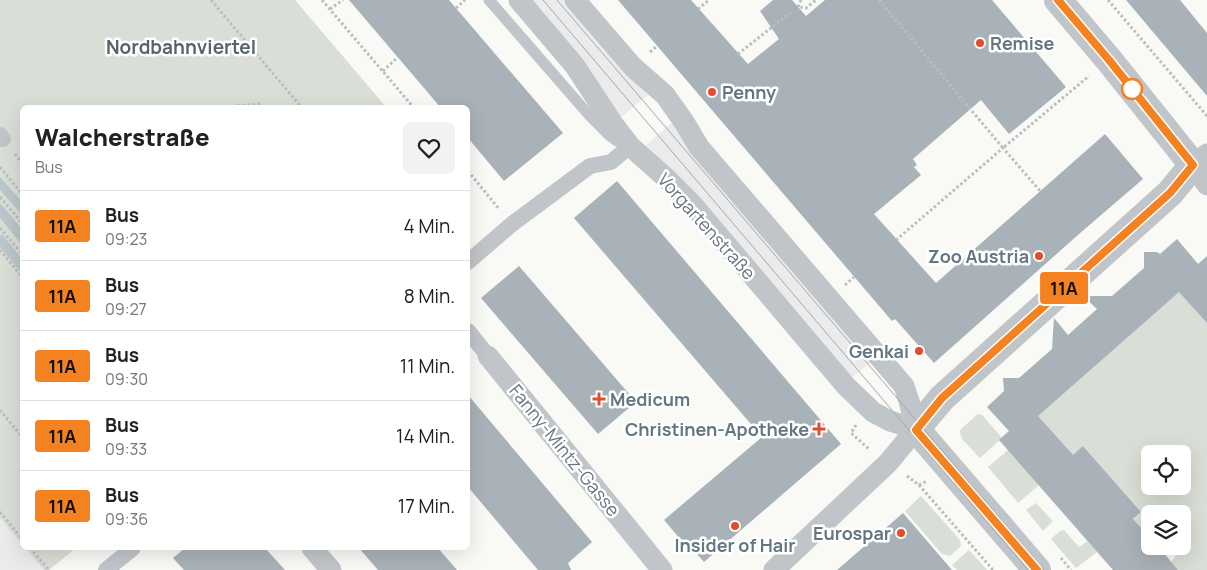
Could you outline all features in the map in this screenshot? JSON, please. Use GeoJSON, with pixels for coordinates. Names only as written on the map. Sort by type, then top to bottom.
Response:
{"type":"FeatureCollection","features":[{"type":"Feature","properties":{"kind":"street","name":"Vorgartenstraße"},"geometry":{"type":"LineString","coordinates":[[519,0],[575,66],[613,124],[630,146],[692,204],[846,386],[873,412],[890,421],[916,430]]}},
{"type":"Feature","properties":{"kind":"street"},"geometry":{"type":"LineString","coordinates":[[574,0],[633,67],[665,95],[699,147],[904,386],[916,430],[1037,570]]}},
{"type":"Feature","properties":{"kind":"street"},"geometry":{"type":"LineString","coordinates":[[774,570],[888,463],[942,398],[1170,193],[1202,168],[1058,0]]}},
{"type":"Feature","properties":{"kind":"street"},"geometry":{"type":"LineString","coordinates":[[470,260],[512,224],[590,166],[611,162],[630,146]]}},
{"type":"Feature","properties":{"kind":"street","name":"Fanny-Mintz-Gasse"},"geometry":{"type":"LineString","coordinates":[[470,334],[662,570]]}},
{"type":"Feature","properties":{"kind":"street"},"geometry":{"type":"LineString","coordinates":[[106,570],[131,550]]}},
{"type":"Feature","properties":{"kind":"street"},"geometry":{"type":"LineString","coordinates":[[314,550],[331,570]]}},
{"type":"Feature","properties":{"kind":"lane"},"geometry":{"type":"LineString","coordinates":[[489,0],[599,126],[619,141],[630,146]]}},
{"type":"Feature","properties":{"kind":"path"},"geometry":{"type":"LineString","coordinates":[[211,0],[299,105]]}},
{"type":"Feature","properties":{"kind":"path"},"geometry":{"type":"LineString","coordinates":[[322,0],[411,105]]}},
{"type":"Feature","properties":{"kind":"path"},"geometry":{"type":"LineString","coordinates":[[330,9],[343,0]]}},
{"type":"Feature","properties":{"kind":"path"},"geometry":{"type":"LineString","coordinates":[[456,8],[466,0]]}},
{"type":"Feature","properties":{"kind":"path"},"geometry":{"type":"LineString","coordinates":[[698,9],[709,0]]}},
{"type":"Feature","properties":{"kind":"path"},"geometry":{"type":"LineString","coordinates":[[801,0],[798,7],[806,8],[816,0]]}},
{"type":"Feature","properties":{"kind":"path"},"geometry":{"type":"LineString","coordinates":[[879,0],[1041,192]]}},
{"type":"Feature","properties":{"kind":"path"},"geometry":{"type":"LineString","coordinates":[[1108,0],[1207,116]]}},
{"type":"Feature","properties":{"kind":"path"},"geometry":{"type":"LineString","coordinates":[[738,54],[790,13]]}},
{"type":"Feature","properties":{"kind":"path"},"geometry":{"type":"LineString","coordinates":[[650,52],[657,46]]}},
{"type":"Feature","properties":{"kind":"path"},"geometry":{"type":"LineString","coordinates":[[383,71],[398,57]]}},
{"type":"Feature","properties":{"kind":"path"},"geometry":{"type":"LineString","coordinates":[[896,240],[1109,60]]}},
{"type":"Feature","properties":{"kind":"path"},"geometry":{"type":"LineString","coordinates":[[248,105],[261,105]]}},
{"type":"Feature","properties":{"kind":"path"},"geometry":{"type":"LineString","coordinates":[[0,167],[20,192]]}},
{"type":"Feature","properties":{"kind":"path"},"geometry":{"type":"LineString","coordinates":[[470,173],[512,224]]}},
{"type":"Feature","properties":{"kind":"path"},"geometry":{"type":"LineString","coordinates":[[0,197],[20,221]]}},
{"type":"Feature","properties":{"kind":"path"},"geometry":{"type":"LineString","coordinates":[[0,228],[20,252]]}},
{"type":"Feature","properties":{"kind":"path"},"geometry":{"type":"LineString","coordinates":[[0,250],[20,275]]}},
{"type":"Feature","properties":{"kind":"path"},"geometry":{"type":"LineString","coordinates":[[0,410],[20,435]]}},
{"type":"Feature","properties":{"kind":"path"},"geometry":{"type":"LineString","coordinates":[[919,485],[993,570]]}},
{"type":"Feature","properties":{"kind":"path"},"geometry":{"type":"LineString","coordinates":[[0,512],[20,537]]}},
{"type":"Feature","properties":{"kind":"path"},"geometry":{"type":"LineString","coordinates":[[32,550],[49,570]]}},
{"type":"Feature","properties":{"kind":"shaded area"},"geometry":{"type":"Polygon","coordinates":[[[0,0],[295,0],[384,105],[20,105],[20,543],[0,518],[0,0]]]}},
{"type":"Feature","properties":{"kind":"shaded area"},"geometry":{"type":"Polygon","coordinates":[[[527,0],[566,0],[651,92],[618,120],[527,0]]]}},
{"type":"Feature","properties":{"kind":"shaded area"},"geometry":{"type":"Polygon","coordinates":[[[675,120],[859,346],[870,363],[850,379],[643,148],[675,120]]]}},
{"type":"Feature","properties":{"kind":"shaded area"},"geometry":{"type":"Polygon","coordinates":[[[0,177],[20,200],[20,213],[0,190],[0,177]]]}},
{"type":"Feature","properties":{"kind":"shaded area"},"geometry":{"type":"Polygon","coordinates":[[[0,203],[20,227],[20,243],[0,218],[0,203]]]}},
{"type":"Feature","properties":{"kind":"shaded area"},"geometry":{"type":"Polygon","coordinates":[[[2,234],[20,256],[20,272],[0,247],[0,236],[2,234]]]}},
{"type":"Feature","properties":{"kind":"shaded area"},"geometry":{"type":"Polygon","coordinates":[[[1179,284],[1207,316],[1207,570],[1178,570],[1171,562],[1175,555],[1191,555],[1191,505],[1141,505],[1141,512],[1084,447],[1069,458],[1030,414],[1179,284]]]}},
{"type":"Feature","properties":{"kind":"shaded area"},"geometry":{"type":"Polygon","coordinates":[[[978,414],[982,415],[1002,438],[980,458],[962,439],[960,432],[978,414]]]}},
{"type":"Feature","properties":{"kind":"shaded area"},"geometry":{"type":"Polygon","coordinates":[[[1008,450],[1039,485],[1018,503],[988,467],[1008,450]]]}},
{"type":"Feature","properties":{"kind":"shaded area"},"geometry":{"type":"Polygon","coordinates":[[[921,496],[960,540],[961,546],[950,556],[942,554],[905,511],[921,496]]]}},
{"type":"Feature","properties":{"kind":"shaded area"},"geometry":{"type":"Polygon","coordinates":[[[1036,503],[1053,521],[1043,531],[1026,510],[1036,503]]]}},
{"type":"Feature","properties":{"kind":"shaded area"},"geometry":{"type":"Polygon","coordinates":[[[1141,512],[1141,532],[1132,521],[1141,512]]]}},
{"type":"Feature","properties":{"kind":"shaded area"},"geometry":{"type":"Polygon","coordinates":[[[0,518],[20,543],[20,550],[27,550],[44,570],[0,570],[0,518]]]}},
{"type":"Feature","properties":{"kind":"shaded area"},"geometry":{"type":"Polygon","coordinates":[[[1064,530],[1079,547],[1088,541],[1097,552],[1076,568],[1051,539],[1064,530]]]}},
{"type":"Feature","properties":{"kind":"shaded area"},"geometry":{"type":"Polygon","coordinates":[[[27,550],[74,550],[49,570],[44,570],[27,550]]]}},
{"type":"Feature","properties":{"kind":"shaded area"},"geometry":{"type":"Polygon","coordinates":[[[969,550],[987,570],[957,570],[952,565],[969,550]]]}},
{"type":"Feature","properties":{"kind":"building"},"geometry":{"type":"Polygon","coordinates":[[[349,0],[449,0],[563,133],[504,181],[470,140],[470,105],[438,105],[349,0]]]}},
{"type":"Feature","properties":{"kind":"building"},"geometry":{"type":"Polygon","coordinates":[[[618,0],[691,0],[748,64],[779,39],[760,11],[773,0],[792,0],[806,16],[825,0],[992,0],[1066,87],[1009,134],[981,100],[913,159],[917,165],[914,167],[921,175],[874,214],[936,283],[1105,134],[1143,179],[934,363],[895,319],[892,321],[618,0]]]}},
{"type":"Feature","properties":{"kind":"building"},"geometry":{"type":"Polygon","coordinates":[[[1126,0],[1180,0],[1207,33],[1207,96],[1126,0]]]}},
{"type":"Feature","properties":{"kind":"building"},"geometry":{"type":"Polygon","coordinates":[[[617,181],[841,444],[704,562],[690,546],[687,547],[664,520],[762,437],[574,218],[617,181]]]}},
{"type":"Feature","properties":{"kind":"building"},"geometry":{"type":"Polygon","coordinates":[[[1177,239],[1198,264],[1207,256],[1207,323],[1179,292],[1038,416],[1073,455],[1083,446],[1141,512],[1133,519],[1141,528],[1141,555],[1166,555],[1178,570],[1113,570],[999,440],[1009,431],[987,407],[1004,391],[1003,378],[1019,378],[1052,349],[1054,318],[1068,335],[1097,309],[1083,296],[1112,296],[1144,268],[1144,252],[1157,252],[1160,254],[1177,239]]]}},
{"type":"Feature","properties":{"kind":"building"},"geometry":{"type":"Polygon","coordinates":[[[519,266],[636,402],[598,434],[481,298],[519,266]]]}},
{"type":"Feature","properties":{"kind":"building"},"geometry":{"type":"Polygon","coordinates":[[[470,397],[592,542],[568,563],[571,570],[538,570],[470,489],[470,397]]]}},
{"type":"Feature","properties":{"kind":"building"},"geometry":{"type":"Polygon","coordinates":[[[903,513],[952,570],[837,570],[903,513]]]}},
{"type":"Feature","properties":{"kind":"building"},"geometry":{"type":"Polygon","coordinates":[[[183,550],[267,550],[285,570],[184,570],[173,558],[183,550]]]}},
{"type":"Feature","properties":{"kind":"building"},"geometry":{"type":"Polygon","coordinates":[[[361,550],[440,550],[457,570],[378,570],[361,550]]]}},
{"type":"Feature","properties":{"kind":"tram line"},"geometry":{"type":"LineString","coordinates":[[543,0],[1028,570]]}},
{"type":"Feature","properties":{"kind":"tram line"},"geometry":{"type":"LineString","coordinates":[[557,0],[1044,570]]}},
{"type":"Feature","properties":{"kind":"bus line","name":"11A"},"geometry":{"type":"LineString","coordinates":[[1037,570],[916,430],[942,398],[1170,193],[1193,165],[1058,0]]}},
{"type":"Feature","properties":{"kind":"place","name":"Remise"},"geometry":{"type":"Point","coordinates":[980,43]}},
{"type":"Feature","properties":{"kind":"place","name":"Penny"},"geometry":{"type":"Point","coordinates":[712,92]}},
{"type":"Feature","properties":{"kind":"place","name":"Zoo Austria"},"geometry":{"type":"Point","coordinates":[1039,256]}},
{"type":"Feature","properties":{"kind":"place","name":"Genkai"},"geometry":{"type":"Point","coordinates":[919,351]}},
{"type":"Feature","properties":{"kind":"place","name":"Medicum"},"geometry":{"type":"Point","coordinates":[599,399]}},
{"type":"Feature","properties":{"kind":"place","name":"Christinen-Apotheke"},"geometry":{"type":"Point","coordinates":[819,429]}},
{"type":"Feature","properties":{"kind":"place","name":"Insider of Hair"},"geometry":{"type":"Point","coordinates":[735,526]}},
{"type":"Feature","properties":{"kind":"place","name":"Eurospar"},"geometry":{"type":"Point","coordinates":[901,533]}},
{"type":"Feature","properties":{"kind":"district","name":"Nordbahnviertel"},"geometry":{"type":"Point","coordinates":[181,47]}}]}
